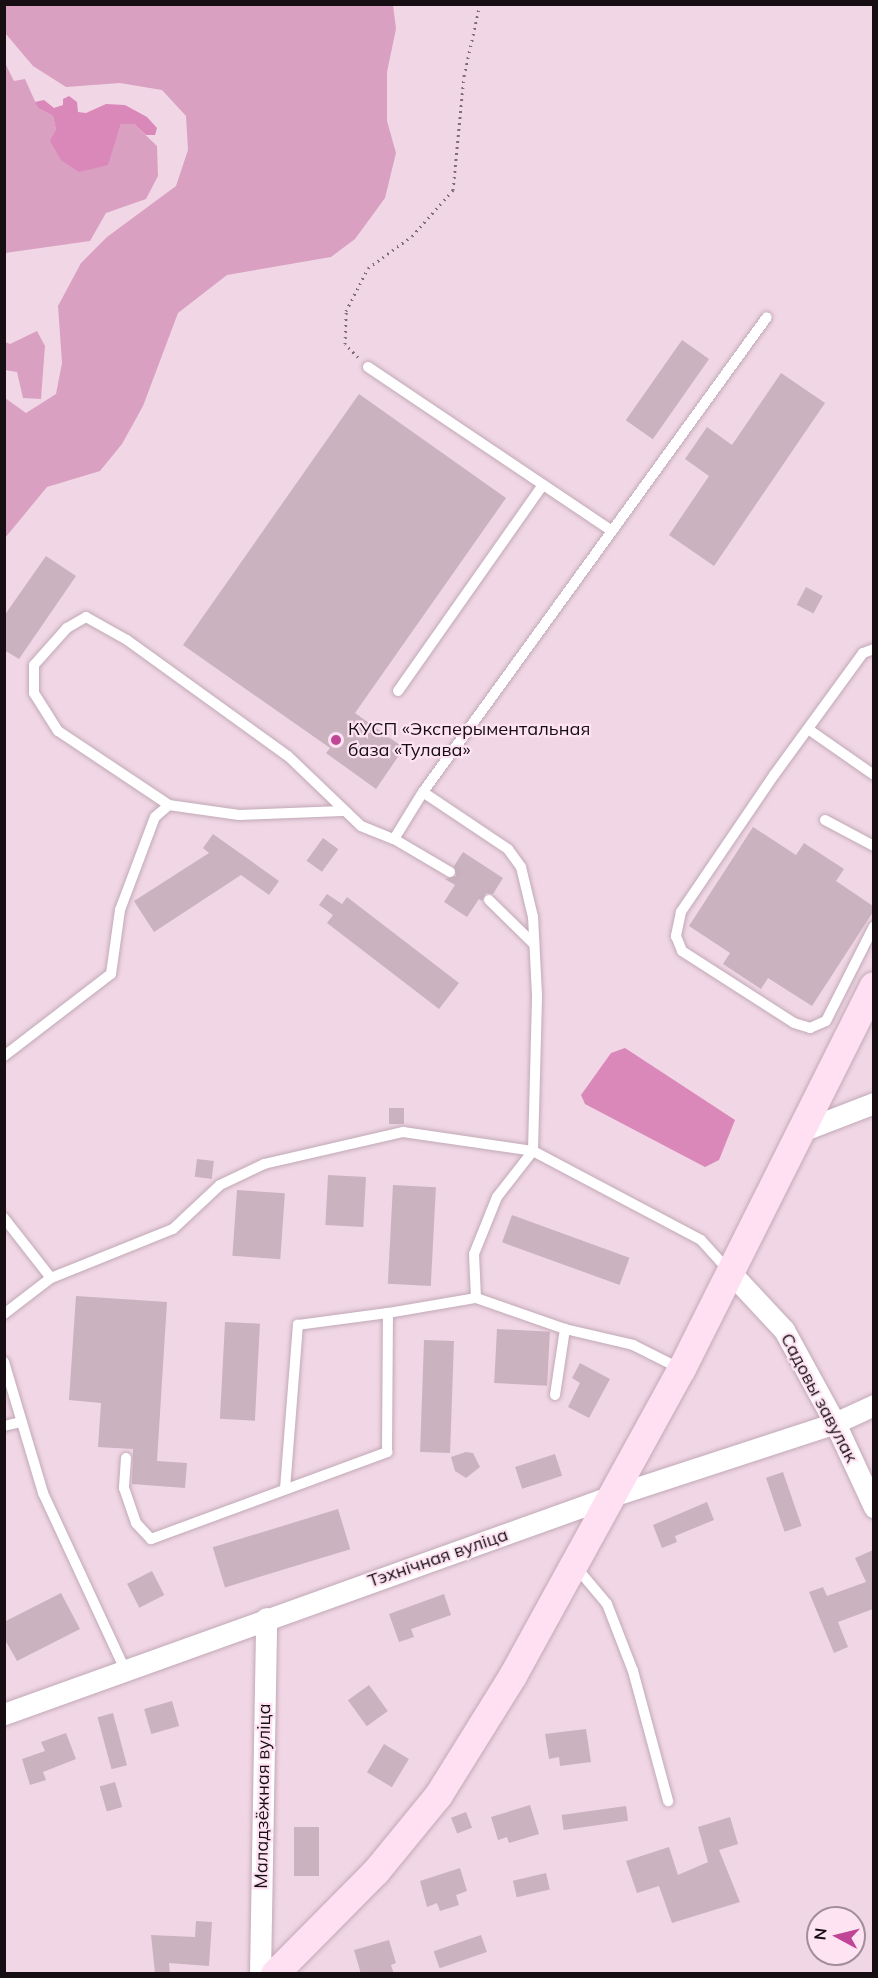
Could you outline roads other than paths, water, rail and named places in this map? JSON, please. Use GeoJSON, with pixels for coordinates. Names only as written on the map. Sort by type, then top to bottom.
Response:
{"type":"FeatureCollection","features":[{"type":"Feature","properties":{"kind":"street"},"geometry":{"type":"LineString","coordinates":[[275,1974],[376,1872],[438,1795],[513,1676],[572,1563],[682,1369],[729,1270],[873,986]]}},
{"type":"Feature","properties":{"kind":"street"},"geometry":{"type":"LineString","coordinates":[[799,1132],[873,1103]]}},
{"type":"Feature","properties":{"kind":"street","name":"Садовы завулак"},"geometry":{"type":"LineString","coordinates":[[729,1270],[784,1330],[835,1423],[873,1507]]}},
{"type":"Feature","properties":{"kind":"street","name":"Тэхнічная вуліца"},"geometry":{"type":"LineString","coordinates":[[4,1714],[266,1618],[612,1496],[835,1423],[873,1405]]}},
{"type":"Feature","properties":{"kind":"street","name":"Маладзёжная вуліца"},"geometry":{"type":"LineString","coordinates":[[261,1974],[266,1618]]}},
{"type":"Feature","properties":{"kind":"lane"},"geometry":{"type":"LineString","coordinates":[[394,838],[423,792],[766,317]]}},
{"type":"Feature","properties":{"kind":"lane"},"geometry":{"type":"LineString","coordinates":[[368,368],[612,531]]}},
{"type":"Feature","properties":{"kind":"lane"},"geometry":{"type":"LineString","coordinates":[[399,691],[543,485]]}},
{"type":"Feature","properties":{"kind":"lane"},"geometry":{"type":"LineString","coordinates":[[342,811],[239,815],[169,806],[58,731],[34,693],[34,665],[67,628],[86,617],[127,640],[288,756],[342,811],[361,826],[394,838],[450,872]]}},
{"type":"Feature","properties":{"kind":"lane"},"geometry":{"type":"LineString","coordinates":[[873,649],[862,653],[681,912],[676,936],[682,951],[794,1023],[810,1028],[826,1021],[873,926]]}},
{"type":"Feature","properties":{"kind":"lane"},"geometry":{"type":"LineString","coordinates":[[808,729],[873,775]]}},
{"type":"Feature","properties":{"kind":"lane"},"geometry":{"type":"LineString","coordinates":[[423,792],[508,849],[521,867],[533,917],[533,1151],[497,1197],[474,1254],[476,1298]]}},
{"type":"Feature","properties":{"kind":"lane"},"geometry":{"type":"LineString","coordinates":[[4,1056],[111,974],[120,910],[155,817],[169,806]]}},
{"type":"Feature","properties":{"kind":"lane"},"geometry":{"type":"LineString","coordinates":[[825,820],[873,846]]}},
{"type":"Feature","properties":{"kind":"lane"},"geometry":{"type":"LineString","coordinates":[[489,900],[534,944]]}},
{"type":"Feature","properties":{"kind":"lane"},"geometry":{"type":"LineString","coordinates":[[4,1314],[51,1278],[173,1229],[220,1185],[264,1164],[403,1132],[533,1151],[701,1240],[729,1270]]}},
{"type":"Feature","properties":{"kind":"lane"},"geometry":{"type":"LineString","coordinates":[[4,1218],[51,1278]]}},
{"type":"Feature","properties":{"kind":"lane"},"geometry":{"type":"LineString","coordinates":[[285,1489],[298,1324],[388,1313],[476,1298],[565,1329],[633,1345],[682,1369]]}},
{"type":"Feature","properties":{"kind":"lane"},"geometry":{"type":"LineString","coordinates":[[126,1458],[124,1488],[136,1523],[150,1539],[387,1452],[388,1313]]}},
{"type":"Feature","properties":{"kind":"lane"},"geometry":{"type":"LineString","coordinates":[[555,1395],[565,1329]]}},
{"type":"Feature","properties":{"kind":"lane"},"geometry":{"type":"LineString","coordinates":[[4,1362],[43,1493],[125,1670]]}},
{"type":"Feature","properties":{"kind":"lane"},"geometry":{"type":"LineString","coordinates":[[4,1426],[22,1422]]}},
{"type":"Feature","properties":{"kind":"lane"},"geometry":{"type":"LineString","coordinates":[[572,1563],[607,1604],[633,1671],[668,1801]]}},
{"type":"Feature","properties":{"kind":"place","name":"КУСП «Эксперыментальная база «Тулава»"},"geometry":{"type":"Point","coordinates":[336,740]}}]}
